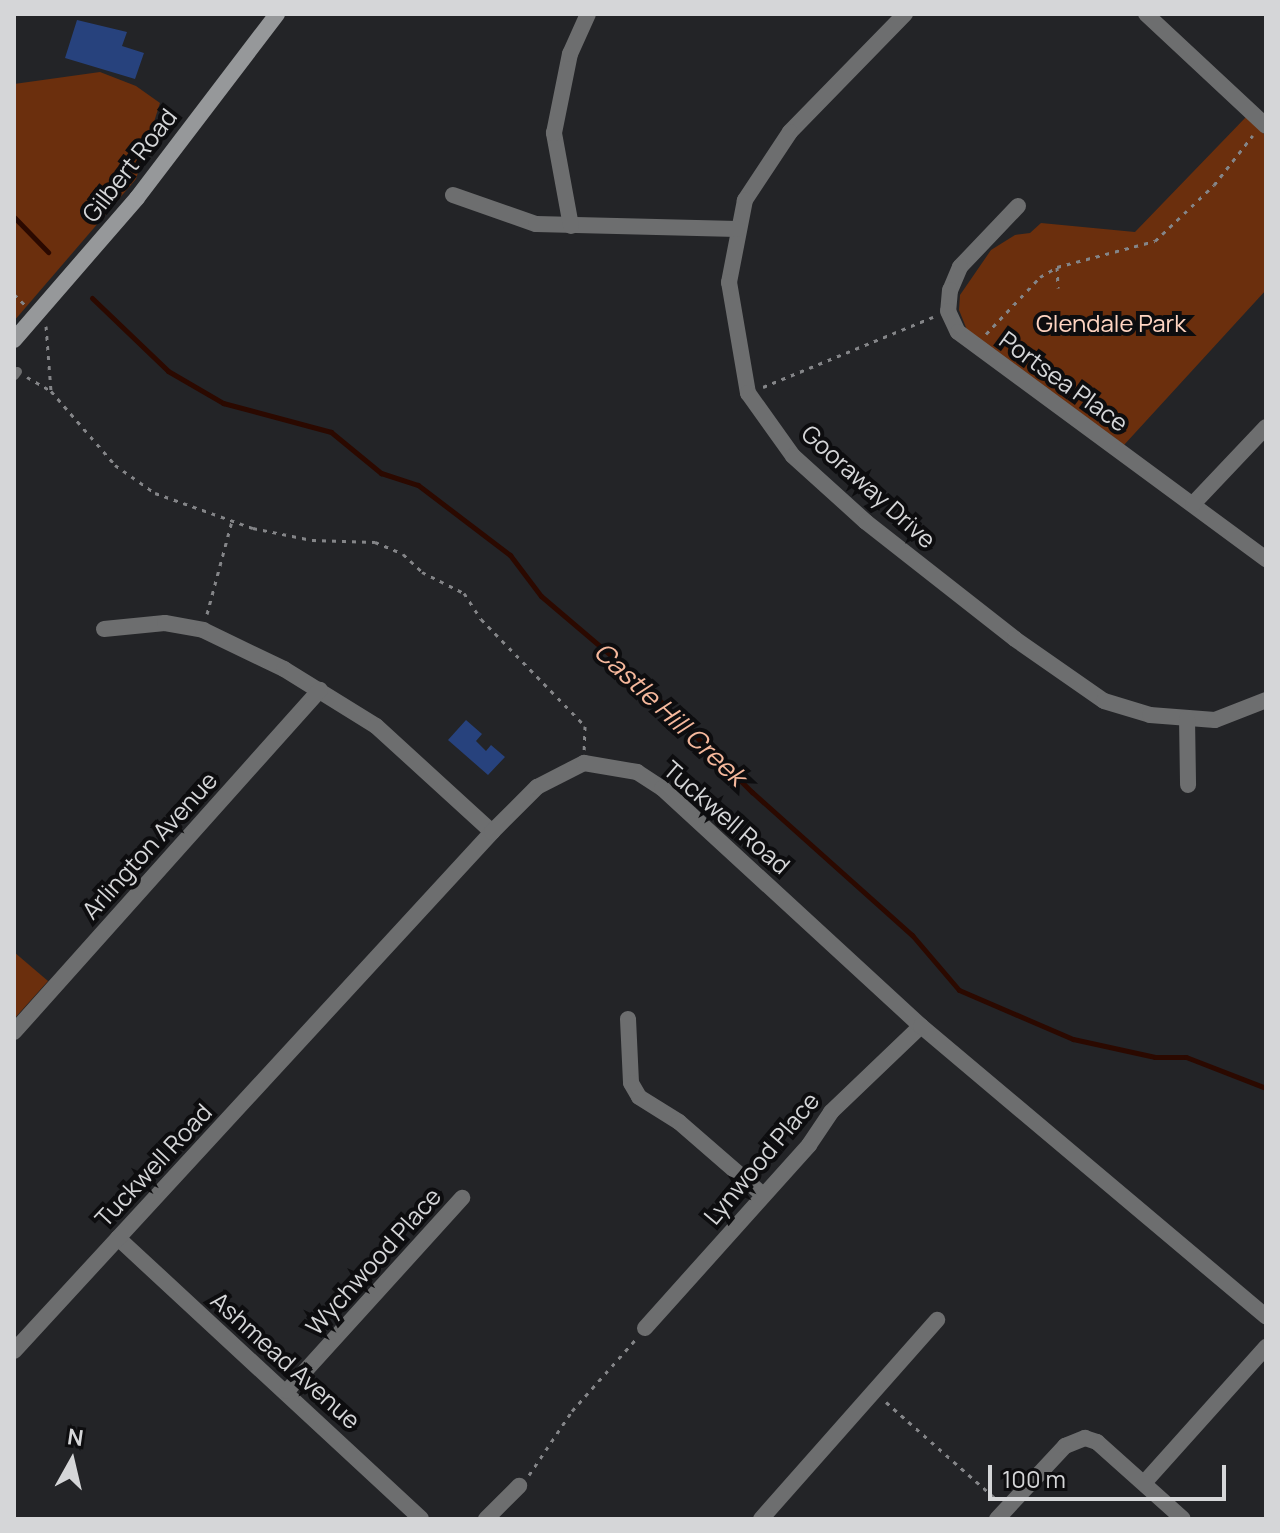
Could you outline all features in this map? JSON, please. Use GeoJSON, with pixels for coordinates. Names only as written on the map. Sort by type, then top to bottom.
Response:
{"type":"FeatureCollection","features":[{"type":"Feature","properties":{"kind":"main road","name":"Gilbert Road"},"geometry":{"type":"LineString","coordinates":[[14,340],[137,198],[277,14]]}},
{"type":"Feature","properties":{"kind":"street"},"geometry":{"type":"LineString","coordinates":[[571,226],[554,133],[570,54],[588,14]]}},
{"type":"Feature","properties":{"kind":"street","name":"Gooraway Drive"},"geometry":{"type":"LineString","coordinates":[[905,14],[790,132],[745,200],[729,282],[748,393],[793,456],[866,522],[1015,639],[1104,701],[1150,715],[1215,720],[1266,700]]}},
{"type":"Feature","properties":{"kind":"street"},"geometry":{"type":"LineString","coordinates":[[1146,14],[1264,124]]}},
{"type":"Feature","properties":{"kind":"street"},"geometry":{"type":"LineString","coordinates":[[453,195],[536,224],[737,229]]}},
{"type":"Feature","properties":{"kind":"street"},"geometry":{"type":"LineString","coordinates":[[948,311],[950,290],[960,267],[1018,206]]}},
{"type":"Feature","properties":{"kind":"street","name":"Portsea Place"},"geometry":{"type":"LineString","coordinates":[[948,311],[973,346],[1266,559]]}},
{"type":"Feature","properties":{"kind":"street"},"geometry":{"type":"LineString","coordinates":[[1193,504],[1266,427]]}},
{"type":"Feature","properties":{"kind":"street"},"geometry":{"type":"LineString","coordinates":[[104,629],[165,623],[203,630],[320,690],[376,726],[492,832]]}},
{"type":"Feature","properties":{"kind":"street","name":"Arlington Avenue"},"geometry":{"type":"LineString","coordinates":[[14,1032],[320,690]]}},
{"type":"Feature","properties":{"kind":"street"},"geometry":{"type":"LineString","coordinates":[[1187,718],[1188,785]]}},
{"type":"Feature","properties":{"kind":"street","name":"Tuckwell Road"},"geometry":{"type":"LineString","coordinates":[[14,1351],[492,832],[537,787],[584,763],[637,772],[662,788],[921,1026],[1266,1317]]}},
{"type":"Feature","properties":{"kind":"street"},"geometry":{"type":"LineString","coordinates":[[628,1019],[631,1083],[639,1097],[679,1122],[763,1195]]}},
{"type":"Feature","properties":{"kind":"street","name":"Lynwood Place"},"geometry":{"type":"LineString","coordinates":[[645,1328],[809,1145],[831,1112],[921,1026]]}},
{"type":"Feature","properties":{"kind":"street","name":"Wychwood Place"},"geometry":{"type":"LineString","coordinates":[[287,1391],[462,1198]]}},
{"type":"Feature","properties":{"kind":"street","name":"Ashmead Avenue"},"geometry":{"type":"LineString","coordinates":[[118,1238],[287,1391],[421,1519]]}},
{"type":"Feature","properties":{"kind":"street"},"geometry":{"type":"LineString","coordinates":[[761,1519],[937,1320]]}},
{"type":"Feature","properties":{"kind":"street"},"geometry":{"type":"LineString","coordinates":[[1144,1483],[1266,1347]]}},
{"type":"Feature","properties":{"kind":"street"},"geometry":{"type":"LineString","coordinates":[[1002,1514],[1065,1446],[1085,1438],[1144,1483],[1183,1519]]}},
{"type":"Feature","properties":{"kind":"street"},"geometry":{"type":"LineString","coordinates":[[486,1519],[519,1486]]}},
{"type":"Feature","properties":{"kind":"path"},"geometry":{"type":"LineString","coordinates":[[973,346],[1040,277],[1057,267],[1155,241],[1214,185],[1264,124]]}},
{"type":"Feature","properties":{"kind":"path"},"geometry":{"type":"LineString","coordinates":[[1057,267],[1058,288]]}},
{"type":"Feature","properties":{"kind":"path"},"geometry":{"type":"LineString","coordinates":[[14,294],[26,305]]}},
{"type":"Feature","properties":{"kind":"path"},"geometry":{"type":"LineString","coordinates":[[748,393],[948,311]]}},
{"type":"Feature","properties":{"kind":"path"},"geometry":{"type":"LineString","coordinates":[[46,326],[51,391]]}},
{"type":"Feature","properties":{"kind":"path"},"geometry":{"type":"LineString","coordinates":[[15,373],[51,391],[115,465],[155,493],[232,521],[312,540],[375,542],[464,593],[481,619],[585,726],[584,763]]}},
{"type":"Feature","properties":{"kind":"path"},"geometry":{"type":"LineString","coordinates":[[203,630],[232,521]]}},
{"type":"Feature","properties":{"kind":"path"},"geometry":{"type":"LineString","coordinates":[[519,1486],[572,1411],[645,1328]]}},
{"type":"Feature","properties":{"kind":"path"},"geometry":{"type":"LineString","coordinates":[[874,1391],[1002,1514]]}},
{"type":"Feature","properties":{"kind":"green space"},"geometry":{"type":"Polygon","coordinates":[[[100,72],[136,86],[160,103],[136,179],[14,321],[14,84],[100,72]]]}},
{"type":"Feature","properties":{"kind":"green space","name":"Glendale Park"},"geometry":{"type":"Polygon","coordinates":[[[1246,117],[1266,136],[1266,290],[1124,445],[967,330],[959,310],[960,295],[991,250],[1015,235],[1030,233],[1041,223],[1135,232],[1246,117]]]}},
{"type":"Feature","properties":{"kind":"green space"},"geometry":{"type":"Polygon","coordinates":[[[14,952],[48,981],[14,1019],[14,952]]]}},
{"type":"Feature","properties":{"kind":"building"},"geometry":{"type":"Polygon","coordinates":[[[77,20],[127,32],[122,46],[144,53],[135,79],[65,58],[77,20]]]}},
{"type":"Feature","properties":{"kind":"building"},"geometry":{"type":"Polygon","coordinates":[[[466,720],[482,734],[476,741],[486,751],[491,745],[505,757],[488,775],[448,740],[466,720]]]}},
{"type":"Feature","properties":{"kind":"waterway","name":"Castle Hill Creek"},"geometry":{"type":"LineString","coordinates":[[14,217],[48,252]]}},
{"type":"Feature","properties":{"kind":"waterway","name":"Castle Hill Creek"},"geometry":{"type":"LineString","coordinates":[[92,298],[168,371],[223,403],[331,432],[381,473],[418,485],[510,555],[541,596],[635,676],[752,792],[912,935],[959,990],[1073,1039],[1155,1057],[1186,1057],[1266,1088]]}}]}
